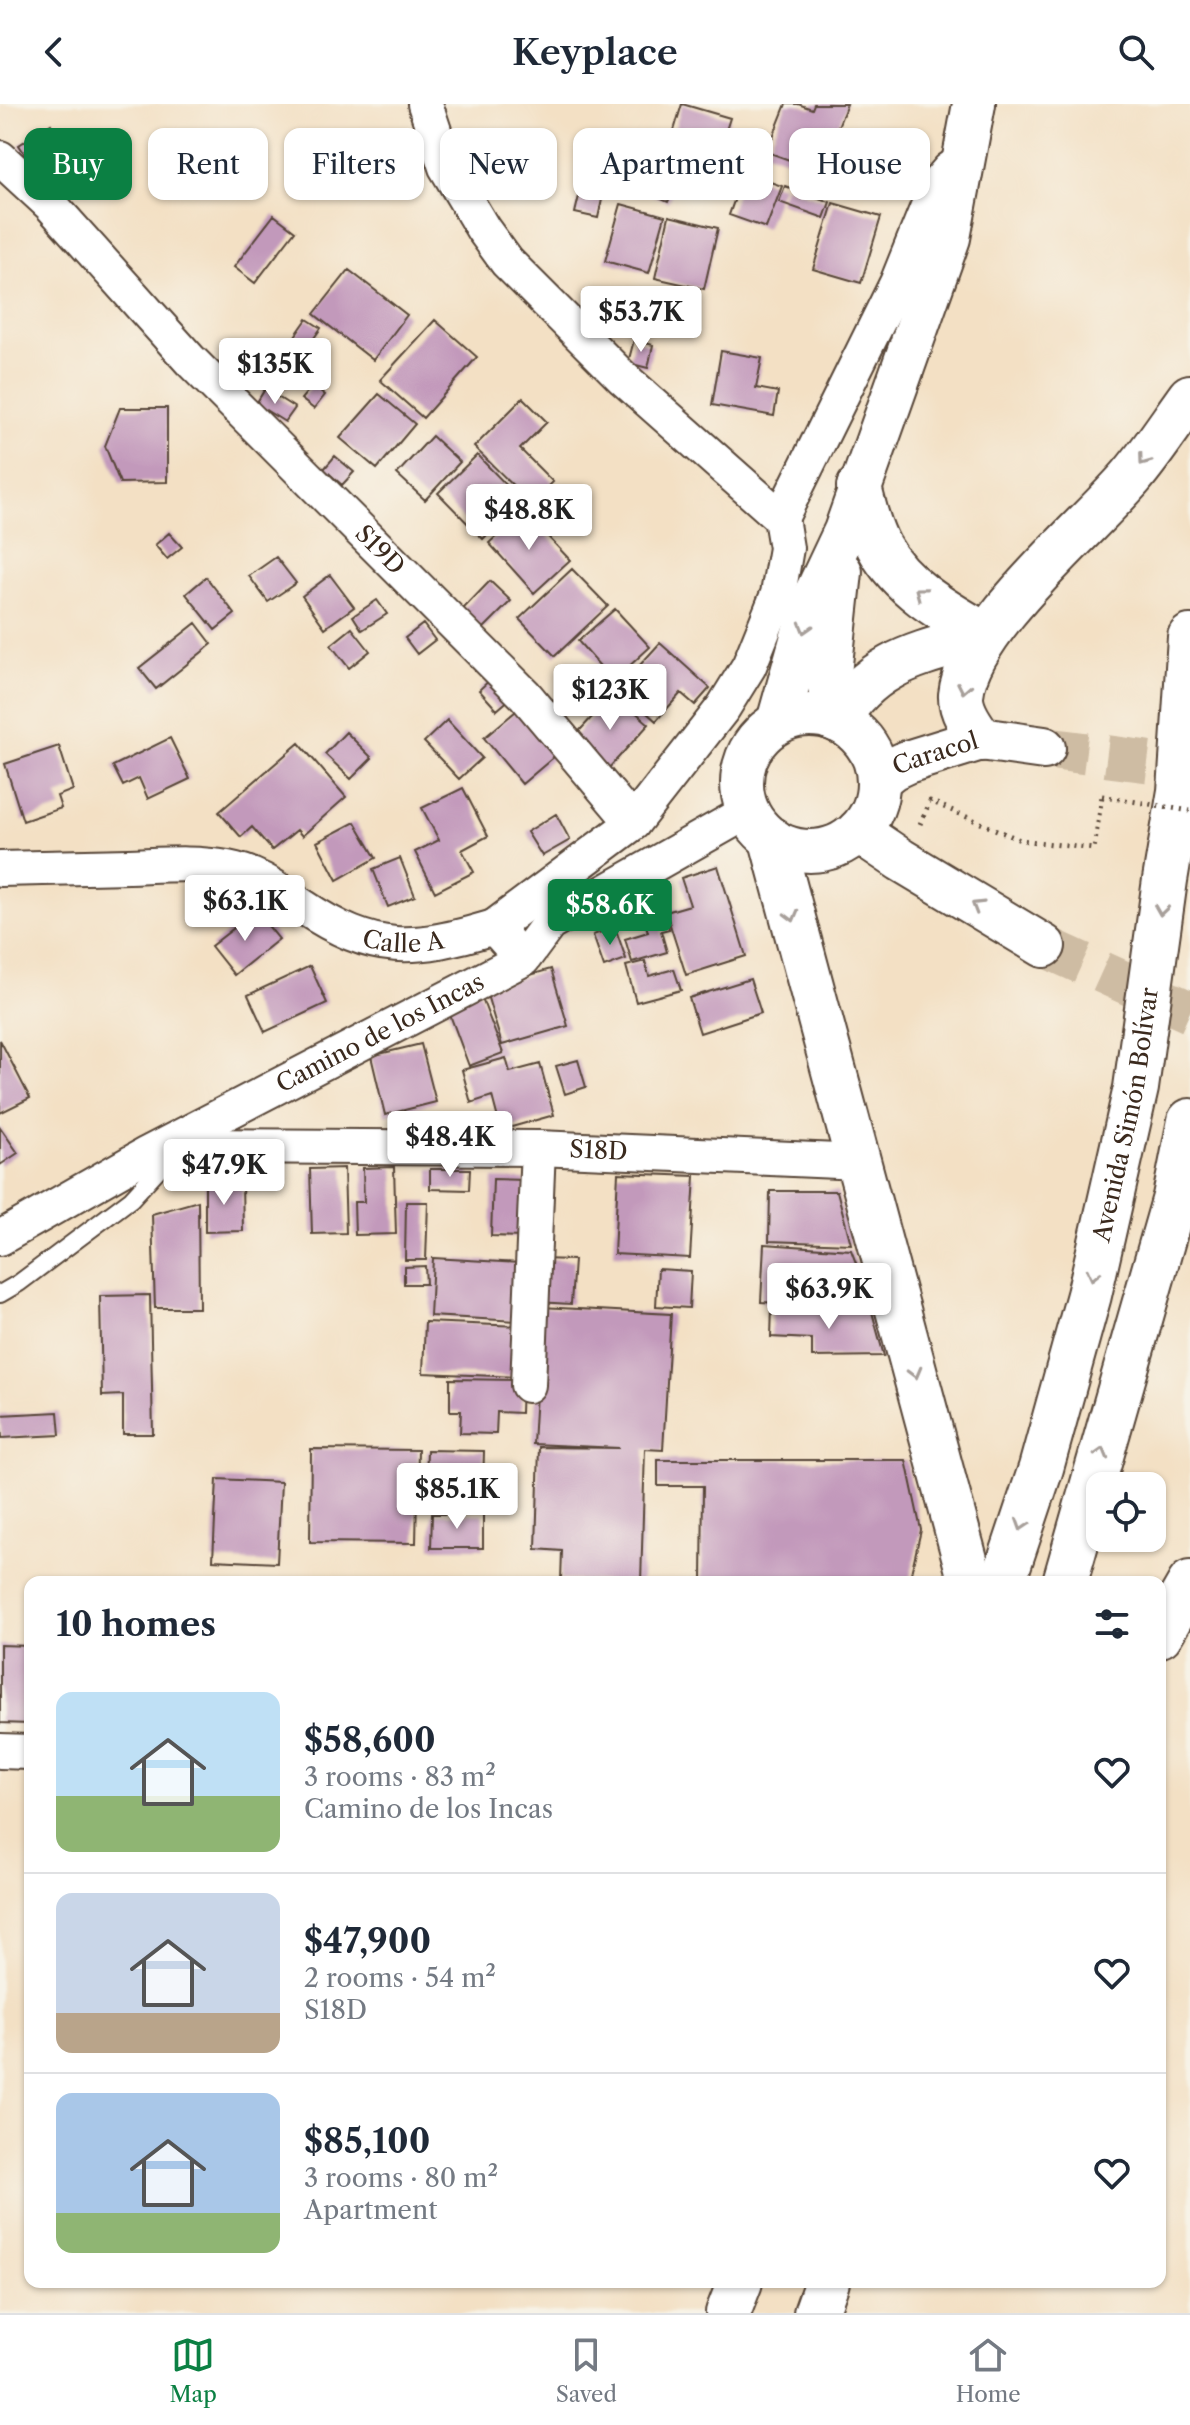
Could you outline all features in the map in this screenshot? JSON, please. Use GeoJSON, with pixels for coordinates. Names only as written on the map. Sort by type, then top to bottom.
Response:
{"type":"FeatureCollection","features":[{"type":"Feature","properties":{"kind":"highway"},"geometry":{"type":"LineString","coordinates":[[981,739],[967,719],[961,698],[968,672],[985,635],[1132,476],[1190,397]]}},
{"type":"Feature","properties":{"kind":"highway"},"geometry":{"type":"LineString","coordinates":[[859,487],[869,524],[881,550],[908,583],[985,635]]}},
{"type":"Feature","properties":{"kind":"highway"},"geometry":{"type":"LineString","coordinates":[[833,719],[864,684],[888,667],[985,635]]}},
{"type":"Feature","properties":{"kind":"highway","name":"Avenida Simón Bolívar"},"geometry":{"type":"LineString","coordinates":[[1005,1576],[1041,1468],[1089,1295],[1136,1088],[1180,791],[1190,637]]}},
{"type":"Feature","properties":{"kind":"highway"},"geometry":{"type":"LineString","coordinates":[[760,826],[860,1162],[969,1576]]}},
{"type":"Feature","properties":{"kind":"highway"},"geometry":{"type":"LineString","coordinates":[[1067,1576],[1175,1197],[1190,1121]]}},
{"type":"Feature","properties":{"kind":"highway"},"geometry":{"type":"LineString","coordinates":[[1166,1625],[1190,1583]]}},
{"type":"Feature","properties":{"kind":"highway"},"geometry":{"type":"LineString","coordinates":[[728,2313],[738,2288]]}},
{"type":"Feature","properties":{"kind":"highway"},"geometry":{"type":"LineString","coordinates":[[816,2313],[825,2288]]}},
{"type":"Feature","properties":{"kind":"street"},"geometry":{"type":"LineString","coordinates":[[425,104],[446,167],[507,262],[623,378],[781,518]]}},
{"type":"Feature","properties":{"kind":"street"},"geometry":{"type":"LineString","coordinates":[[778,722],[812,601],[845,531],[949,238],[974,104]]}},
{"type":"Feature","properties":{"kind":"street","name":"S19D"},"geometry":{"type":"LineString","coordinates":[[0,158],[51,205],[190,360],[525,695],[633,823]]}},
{"type":"Feature","properties":{"kind":"street"},"geometry":{"type":"LineString","coordinates":[[523,959],[494,927],[633,823],[723,708],[749,666],[778,594],[786,548],[781,518],[897,283],[937,184],[963,160]]}},
{"type":"Feature","properties":{"kind":"street"},"geometry":{"type":"LineString","coordinates":[[833,719],[830,673],[845,531]]}},
{"type":"Feature","properties":{"kind":"street"},"geometry":{"type":"LineString","coordinates":[[817,715],[833,719],[854,730],[867,744],[875,761],[878,780],[876,798],[869,816],[858,831],[832,847],[816,851],[786,847],[760,826],[741,792],[742,771],[749,751],[761,734],[778,722],[797,716],[817,715]]}},
{"type":"Feature","properties":{"kind":"street","name":"Caracol"},"geometry":{"type":"LineString","coordinates":[[878,780],[907,762],[981,739],[1044,748]]}},
{"type":"Feature","properties":{"kind":"street","name":"Camino de los Incas"},"geometry":{"type":"LineString","coordinates":[[0,1238],[523,959],[549,924],[760,826]]}},
{"type":"Feature","properties":{"kind":"street"},"geometry":{"type":"LineString","coordinates":[[858,831],[1044,946]]}},
{"type":"Feature","properties":{"kind":"street","name":"Calle A"},"geometry":{"type":"LineString","coordinates":[[0,869],[185,864],[227,868],[262,878],[322,920],[384,945],[439,943],[494,927]]}},
{"type":"Feature","properties":{"kind":"street"},"geometry":{"type":"LineString","coordinates":[[528,1385],[538,1148]]}},
{"type":"Feature","properties":{"kind":"street","name":"S18D"},"geometry":{"type":"LineString","coordinates":[[163,1150],[538,1148],[860,1162]]}},
{"type":"Feature","properties":{"kind":"street"},"geometry":{"type":"LineString","coordinates":[[0,1751],[24,1752]]}},
{"type":"Feature","properties":{"kind":"lane"},"geometry":{"type":"LineString","coordinates":[[0,1294],[131,1199],[163,1150]]}},
{"type":"Feature","properties":{"kind":"path"},"geometry":{"type":"LineString","coordinates":[[915,834],[930,801],[1020,840],[1094,849],[1102,796],[1190,811]]}},
{"type":"Feature","properties":{"kind":"building"},"geometry":{"type":"Polygon","coordinates":[[[682,104],[730,118],[727,128],[675,128],[682,104]]]}},
{"type":"Feature","properties":{"kind":"building"},"geometry":{"type":"Polygon","coordinates":[[[786,104],[812,109],[814,104],[847,104],[837,128],[789,128],[789,160],[773,154],[773,137],[786,104]]]}},
{"type":"Feature","properties":{"kind":"building"},"geometry":{"type":"Polygon","coordinates":[[[773,183],[782,186],[766,228],[729,215],[734,200],[773,200],[773,183]]]}},
{"type":"Feature","properties":{"kind":"building"},"geometry":{"type":"Polygon","coordinates":[[[785,186],[789,187],[789,200],[830,202],[824,218],[779,202],[785,186]]]}},
{"type":"Feature","properties":{"kind":"building"},"geometry":{"type":"Polygon","coordinates":[[[578,200],[602,200],[598,218],[575,213],[578,200]]]}},
{"type":"Feature","properties":{"kind":"building"},"geometry":{"type":"Polygon","coordinates":[[[833,203],[881,217],[861,283],[813,269],[833,203]]]}},
{"type":"Feature","properties":{"kind":"building"},"geometry":{"type":"Polygon","coordinates":[[[621,204],[665,216],[649,273],[605,261],[621,204]]]}},
{"type":"Feature","properties":{"kind":"building"},"geometry":{"type":"Polygon","coordinates":[[[274,215],[295,231],[255,283],[234,267],[274,215]]]}},
{"type":"Feature","properties":{"kind":"building"},"geometry":{"type":"Polygon","coordinates":[[[669,216],[718,228],[704,289],[655,278],[669,216]]]}},
{"type":"Feature","properties":{"kind":"building"},"geometry":{"type":"Polygon","coordinates":[[[349,270],[407,315],[373,360],[314,314],[349,270]]]}},
{"type":"Feature","properties":{"kind":"building"},"geometry":{"type":"Polygon","coordinates":[[[307,319],[321,328],[307,348],[293,339],[307,319]]]}},
{"type":"Feature","properties":{"kind":"building"},"geometry":{"type":"Polygon","coordinates":[[[435,320],[477,357],[423,418],[380,380],[435,320]]]}},
{"type":"Feature","properties":{"kind":"building"},"geometry":{"type":"Polygon","coordinates":[[[634,340],[653,345],[648,368],[628,363],[634,340]]]}},
{"type":"Feature","properties":{"kind":"building"},"geometry":{"type":"Polygon","coordinates":[[[721,351],[762,358],[756,388],[778,392],[774,416],[712,405],[721,351]]]}},
{"type":"Feature","properties":{"kind":"building"},"geometry":{"type":"Polygon","coordinates":[[[313,385],[325,395],[314,409],[301,399],[313,385]]]}},
{"type":"Feature","properties":{"kind":"building"},"geometry":{"type":"Polygon","coordinates":[[[265,389],[295,408],[285,422],[256,404],[265,389]]]}},
{"type":"Feature","properties":{"kind":"building"},"geometry":{"type":"Polygon","coordinates":[[[379,394],[415,424],[377,469],[340,438],[379,394]]]}},
{"type":"Feature","properties":{"kind":"building"},"geometry":{"type":"Polygon","coordinates":[[[523,398],[547,422],[520,449],[553,482],[531,503],[474,447],[523,398]]]}},
{"type":"Feature","properties":{"kind":"building"},"geometry":{"type":"Polygon","coordinates":[[[120,408],[167,408],[167,482],[120,483],[105,446],[120,408]]]}},
{"type":"Feature","properties":{"kind":"building"},"geometry":{"type":"Polygon","coordinates":[[[432,436],[460,462],[425,500],[397,474],[432,436]]]}},
{"type":"Feature","properties":{"kind":"building"},"geometry":{"type":"Polygon","coordinates":[[[477,455],[522,501],[483,539],[438,493],[477,455]]]}},
{"type":"Feature","properties":{"kind":"building"},"geometry":{"type":"Polygon","coordinates":[[[335,456],[354,472],[342,485],[324,469],[335,456]]]}},
{"type":"Feature","properties":{"kind":"building"},"geometry":{"type":"Polygon","coordinates":[[[524,511],[570,560],[534,593],[489,543],[524,511]]]}},
{"type":"Feature","properties":{"kind":"building"},"geometry":{"type":"Polygon","coordinates":[[[169,533],[182,547],[167,559],[155,545],[169,533]]]}},
{"type":"Feature","properties":{"kind":"building"},"geometry":{"type":"Polygon","coordinates":[[[276,557],[296,583],[268,602],[249,576],[276,557]]]}},
{"type":"Feature","properties":{"kind":"building"},"geometry":{"type":"Polygon","coordinates":[[[572,569],[608,606],[555,656],[519,619],[572,569]]]}},
{"type":"Feature","properties":{"kind":"building"},"geometry":{"type":"Polygon","coordinates":[[[330,575],[354,607],[325,628],[302,596],[330,575]]]}},
{"type":"Feature","properties":{"kind":"building"},"geometry":{"type":"Polygon","coordinates":[[[206,577],[235,614],[215,630],[186,594],[206,577]]]}},
{"type":"Feature","properties":{"kind":"building"},"geometry":{"type":"Polygon","coordinates":[[[490,581],[511,601],[483,629],[463,609],[490,581]]]}},
{"type":"Feature","properties":{"kind":"building"},"geometry":{"type":"Polygon","coordinates":[[[377,600],[387,614],[362,630],[353,616],[377,600]]]}},
{"type":"Feature","properties":{"kind":"building"},"geometry":{"type":"Polygon","coordinates":[[[615,609],[650,647],[613,681],[578,641],[615,609]]]}},
{"type":"Feature","properties":{"kind":"building"},"geometry":{"type":"Polygon","coordinates":[[[196,623],[212,644],[156,689],[139,668],[196,623]]]}},
{"type":"Feature","properties":{"kind":"building"},"geometry":{"type":"Polygon","coordinates":[[[423,624],[435,640],[417,654],[405,638],[423,624]]]}},
{"type":"Feature","properties":{"kind":"building"},"geometry":{"type":"Polygon","coordinates":[[[352,628],[370,651],[349,668],[331,645],[352,628]]]}},
{"type":"Feature","properties":{"kind":"building"},"geometry":{"type":"Polygon","coordinates":[[[660,643],[710,688],[695,705],[681,693],[656,721],[619,688],[660,643]]]}},
{"type":"Feature","properties":{"kind":"building"},"geometry":{"type":"Polygon","coordinates":[[[492,678],[511,698],[497,710],[479,690],[492,678]]]}},
{"type":"Feature","properties":{"kind":"building"},"geometry":{"type":"Polygon","coordinates":[[[614,693],[649,724],[607,770],[572,739],[614,693]]]}},
{"type":"Feature","properties":{"kind":"building"},"geometry":{"type":"Polygon","coordinates":[[[522,706],[561,751],[522,784],[484,738],[522,706]]]}},
{"type":"Feature","properties":{"kind":"building"},"geometry":{"type":"Polygon","coordinates":[[[447,720],[482,758],[459,779],[424,742],[447,720]]]}},
{"type":"Feature","properties":{"kind":"building"},"geometry":{"type":"Polygon","coordinates":[[[346,732],[372,758],[351,779],[325,754],[346,732]]]}},
{"type":"Feature","properties":{"kind":"building"},"geometry":{"type":"Polygon","coordinates":[[[170,738],[190,779],[148,799],[139,778],[123,786],[113,766],[170,738]]]}},
{"type":"Feature","properties":{"kind":"building"},"geometry":{"type":"Polygon","coordinates":[[[299,743],[346,797],[302,836],[297,830],[272,850],[252,827],[241,837],[219,812],[299,743]]]}},
{"type":"Feature","properties":{"kind":"building"},"geometry":{"type":"Polygon","coordinates":[[[59,746],[73,790],[57,796],[61,808],[23,821],[5,764],[59,746]]]}},
{"type":"Feature","properties":{"kind":"building"},"geometry":{"type":"Polygon","coordinates":[[[463,788],[488,836],[462,850],[474,872],[435,892],[415,852],[439,840],[422,808],[463,788]]]}},
{"type":"Feature","properties":{"kind":"building"},"geometry":{"type":"Polygon","coordinates":[[[556,814],[570,840],[542,856],[527,832],[556,814]]]}},
{"type":"Feature","properties":{"kind":"building"},"geometry":{"type":"Polygon","coordinates":[[[355,822],[376,858],[337,880],[317,842],[355,822]]]}},
{"type":"Feature","properties":{"kind":"building"},"geometry":{"type":"Polygon","coordinates":[[[400,858],[415,896],[388,907],[373,869],[400,858]]]}},
{"type":"Feature","properties":{"kind":"building"},"geometry":{"type":"Polygon","coordinates":[[[718,866],[746,956],[686,975],[666,912],[690,905],[681,878],[718,866]]]}},
{"type":"Feature","properties":{"kind":"building"},"geometry":{"type":"Polygon","coordinates":[[[660,898],[669,929],[661,931],[667,952],[632,962],[625,939],[648,932],[640,905],[660,898]]]}},
{"type":"Feature","properties":{"kind":"building"},"geometry":{"type":"Polygon","coordinates":[[[256,911],[279,939],[234,975],[211,946],[256,911]]]}},
{"type":"Feature","properties":{"kind":"building"},"geometry":{"type":"Polygon","coordinates":[[[615,927],[626,959],[604,967],[593,935],[615,927]]]}},
{"type":"Feature","properties":{"kind":"building"},"geometry":{"type":"Polygon","coordinates":[[[645,961],[649,976],[674,969],[681,990],[636,1002],[626,966],[645,961]]]}},
{"type":"Feature","properties":{"kind":"building"},"geometry":{"type":"Polygon","coordinates":[[[310,966],[327,1003],[265,1032],[248,995],[310,966]]]}},
{"type":"Feature","properties":{"kind":"building"},"geometry":{"type":"Polygon","coordinates":[[[551,969],[568,1026],[502,1045],[485,988],[551,969]]]}},
{"type":"Feature","properties":{"kind":"building"},"geometry":{"type":"Polygon","coordinates":[[[750,979],[761,1013],[700,1033],[689,998],[750,979]]]}},
{"type":"Feature","properties":{"kind":"building"},"geometry":{"type":"Polygon","coordinates":[[[479,991],[503,1053],[469,1066],[446,1004],[479,991]]]}},
{"type":"Feature","properties":{"kind":"building"},"geometry":{"type":"Polygon","coordinates":[[[0,1040],[30,1098],[0,1113],[0,1040]]]}},
{"type":"Feature","properties":{"kind":"building"},"geometry":{"type":"Polygon","coordinates":[[[421,1044],[436,1102],[385,1115],[371,1056],[421,1044]]]}},
{"type":"Feature","properties":{"kind":"building"},"geometry":{"type":"Polygon","coordinates":[[[506,1058],[510,1072],[540,1064],[554,1115],[501,1130],[492,1096],[471,1103],[462,1070],[506,1058]]]}},
{"type":"Feature","properties":{"kind":"building"},"geometry":{"type":"Polygon","coordinates":[[[578,1060],[586,1087],[565,1094],[556,1066],[578,1060]]]}},
{"type":"Feature","properties":{"kind":"building"},"geometry":{"type":"Polygon","coordinates":[[[0,1127],[18,1153],[0,1165],[0,1127]]]}},
{"type":"Feature","properties":{"kind":"building"},"geometry":{"type":"Polygon","coordinates":[[[394,1167],[396,1234],[355,1235],[354,1202],[364,1202],[363,1168],[394,1167]]]}},
{"type":"Feature","properties":{"kind":"building"},"geometry":{"type":"Polygon","coordinates":[[[344,1168],[346,1233],[312,1234],[310,1169],[344,1168]]]}},
{"type":"Feature","properties":{"kind":"building"},"geometry":{"type":"Polygon","coordinates":[[[430,1169],[470,1169],[469,1190],[430,1189],[430,1169]]]}},
{"type":"Feature","properties":{"kind":"building"},"geometry":{"type":"Polygon","coordinates":[[[618,1173],[695,1176],[690,1258],[614,1254],[618,1173]]]}},
{"type":"Feature","properties":{"kind":"building"},"geometry":{"type":"Polygon","coordinates":[[[493,1179],[525,1180],[523,1237],[491,1236],[493,1179]]]}},
{"type":"Feature","properties":{"kind":"building"},"geometry":{"type":"Polygon","coordinates":[[[242,1182],[243,1231],[205,1232],[205,1183],[242,1182]]]}},
{"type":"Feature","properties":{"kind":"building"},"geometry":{"type":"Polygon","coordinates":[[[770,1191],[837,1191],[851,1244],[769,1241],[770,1191]]]}},
{"type":"Feature","properties":{"kind":"building"},"geometry":{"type":"Polygon","coordinates":[[[198,1201],[199,1308],[155,1308],[152,1214],[198,1201]]]}},
{"type":"Feature","properties":{"kind":"building"},"geometry":{"type":"Polygon","coordinates":[[[406,1202],[428,1202],[426,1260],[405,1260],[406,1202]]]}},
{"type":"Feature","properties":{"kind":"building"},"geometry":{"type":"Polygon","coordinates":[[[764,1244],[851,1250],[873,1308],[761,1302],[764,1244]]]}},
{"type":"Feature","properties":{"kind":"building"},"geometry":{"type":"Polygon","coordinates":[[[433,1258],[520,1263],[517,1321],[430,1316],[433,1258]]]}},
{"type":"Feature","properties":{"kind":"building"},"geometry":{"type":"Polygon","coordinates":[[[540,1259],[574,1260],[571,1304],[537,1302],[540,1259]]]}},
{"type":"Feature","properties":{"kind":"building"},"geometry":{"type":"Polygon","coordinates":[[[425,1266],[426,1284],[404,1284],[404,1267],[425,1266]]]}},
{"type":"Feature","properties":{"kind":"building"},"geometry":{"type":"Polygon","coordinates":[[[658,1269],[691,1271],[689,1308],[656,1306],[658,1269]]]}},
{"type":"Feature","properties":{"kind":"building"},"geometry":{"type":"Polygon","coordinates":[[[150,1295],[153,1434],[123,1434],[123,1395],[102,1396],[100,1296],[150,1295]]]}},
{"type":"Feature","properties":{"kind":"building"},"geometry":{"type":"Polygon","coordinates":[[[541,1307],[671,1314],[663,1450],[645,1449],[641,1576],[561,1576],[562,1551],[536,1549],[539,1447],[619,1448],[533,1444],[541,1307]]]}},
{"type":"Feature","properties":{"kind":"building"},"geometry":{"type":"Polygon","coordinates":[[[772,1307],[872,1312],[884,1356],[812,1357],[812,1339],[771,1337],[772,1307]]]}},
{"type":"Feature","properties":{"kind":"building"},"geometry":{"type":"Polygon","coordinates":[[[425,1322],[522,1326],[519,1377],[423,1373],[425,1322]]]}},
{"type":"Feature","properties":{"kind":"building"},"geometry":{"type":"Polygon","coordinates":[[[450,1379],[522,1380],[521,1413],[497,1412],[496,1434],[460,1433],[461,1411],[450,1411],[450,1379]]]}},
{"type":"Feature","properties":{"kind":"building"},"geometry":{"type":"Polygon","coordinates":[[[58,1412],[60,1435],[2,1438],[0,1415],[58,1412]]]}},
{"type":"Feature","properties":{"kind":"building"},"geometry":{"type":"Polygon","coordinates":[[[311,1449],[418,1450],[416,1543],[310,1542],[311,1449]]]}},
{"type":"Feature","properties":{"kind":"building"},"geometry":{"type":"Polygon","coordinates":[[[427,1450],[484,1451],[483,1485],[426,1485],[427,1450]]]}},
{"type":"Feature","properties":{"kind":"building"},"geometry":{"type":"Polygon","coordinates":[[[658,1460],[906,1460],[921,1530],[910,1576],[702,1576],[703,1486],[658,1486],[658,1460]]]}},
{"type":"Feature","properties":{"kind":"building"},"geometry":{"type":"Polygon","coordinates":[[[217,1479],[281,1482],[277,1563],[213,1560],[217,1479]]]}},
{"type":"Feature","properties":{"kind":"building"},"geometry":{"type":"Polygon","coordinates":[[[432,1514],[483,1514],[483,1548],[431,1548],[432,1514]]]}},
{"type":"Feature","properties":{"kind":"building"},"geometry":{"type":"Polygon","coordinates":[[[0,1645],[24,1646],[24,1724],[0,1723],[0,1645]]]}},
{"type":"Feature","properties":{"kind":"tunnel"},"geometry":{"type":"LineString","coordinates":[[1044,748],[1190,767]]}},
{"type":"Feature","properties":{"kind":"tunnel"},"geometry":{"type":"LineString","coordinates":[[1044,946],[1190,1012]]}}]}
